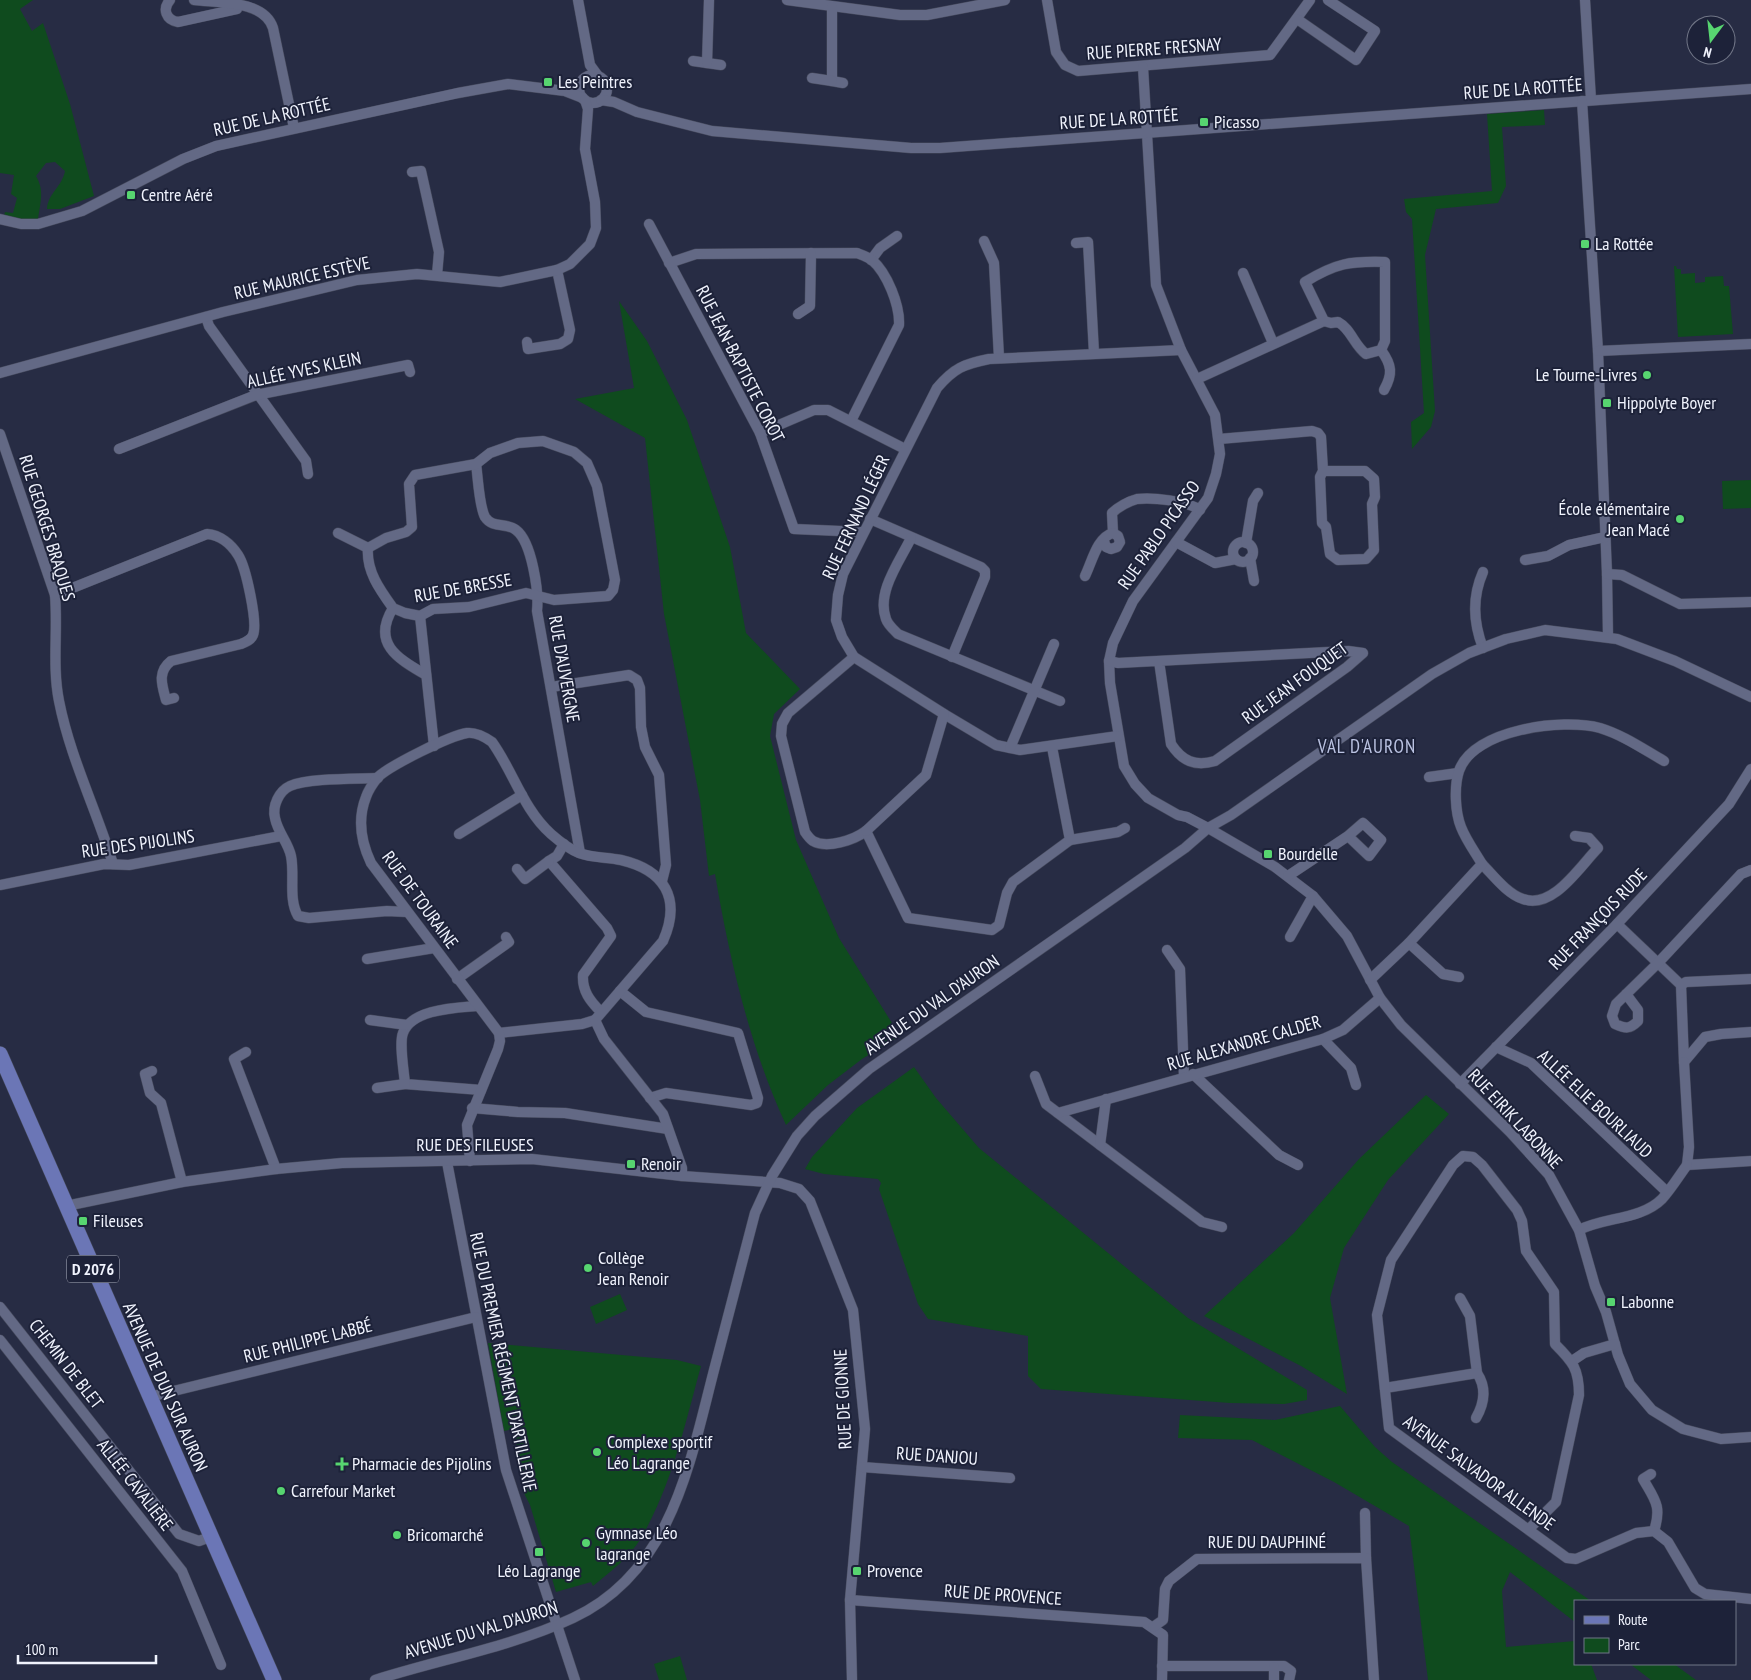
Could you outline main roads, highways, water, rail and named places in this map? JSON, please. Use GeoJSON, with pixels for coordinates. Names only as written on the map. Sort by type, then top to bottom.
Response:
{"type":"FeatureCollection","features":[{"type":"Feature","properties":{"kind":"main road","name":"AVENUE DE DUN SUR AURON"},"geometry":{"type":"LineString","coordinates":[[0,1054],[274,1680]]}},
{"type":"Feature","properties":{"kind":"place","name":"Les Peintres"},"geometry":{"type":"Point","coordinates":[548,82]}},
{"type":"Feature","properties":{"kind":"place","name":"Picasso"},"geometry":{"type":"Point","coordinates":[1204,122]}},
{"type":"Feature","properties":{"kind":"place","name":"Centre Aéré"},"geometry":{"type":"Point","coordinates":[131,195]}},
{"type":"Feature","properties":{"kind":"place","name":"La Rottée"},"geometry":{"type":"Point","coordinates":[1585,244]}},
{"type":"Feature","properties":{"kind":"place","name":"Le Tourne-Livres"},"geometry":{"type":"Point","coordinates":[1647,375]}},
{"type":"Feature","properties":{"kind":"place","name":"Hippolyte Boyer"},"geometry":{"type":"Point","coordinates":[1607,403]}},
{"type":"Feature","properties":{"kind":"place","name":"École élémentaire Jean Macé"},"geometry":{"type":"Point","coordinates":[1680,519]}},
{"type":"Feature","properties":{"kind":"place","name":"Bourdelle"},"geometry":{"type":"Point","coordinates":[1268,854]}},
{"type":"Feature","properties":{"kind":"place","name":"Renoir"},"geometry":{"type":"Point","coordinates":[631,1164]}},
{"type":"Feature","properties":{"kind":"place","name":"Fileuses"},"geometry":{"type":"Point","coordinates":[83,1221]}},
{"type":"Feature","properties":{"kind":"place","name":"Collège Jean Renoir"},"geometry":{"type":"Point","coordinates":[588,1268]}},
{"type":"Feature","properties":{"kind":"place","name":"Labonne"},"geometry":{"type":"Point","coordinates":[1611,1302]}},
{"type":"Feature","properties":{"kind":"place","name":"Complexe sportif Léo Lagrange"},"geometry":{"type":"Point","coordinates":[597,1452]}},
{"type":"Feature","properties":{"kind":"place","name":"Pharmacie des Pijolins"},"geometry":{"type":"Point","coordinates":[342,1464]}},
{"type":"Feature","properties":{"kind":"place","name":"Carrefour Market"},"geometry":{"type":"Point","coordinates":[281,1491]}},
{"type":"Feature","properties":{"kind":"place","name":"Bricomarché"},"geometry":{"type":"Point","coordinates":[397,1535]}},
{"type":"Feature","properties":{"kind":"place","name":"Gymnase Léo lagrange"},"geometry":{"type":"Point","coordinates":[586,1543]}},
{"type":"Feature","properties":{"kind":"place","name":"Léo Lagrange"},"geometry":{"type":"Point","coordinates":[539,1552]}},
{"type":"Feature","properties":{"kind":"place","name":"Provence"},"geometry":{"type":"Point","coordinates":[857,1571]}},
{"type":"Feature","properties":{"kind":"district","name":"VAL D'AURON"},"geometry":{"type":"Point","coordinates":[1367,746]}}]}
